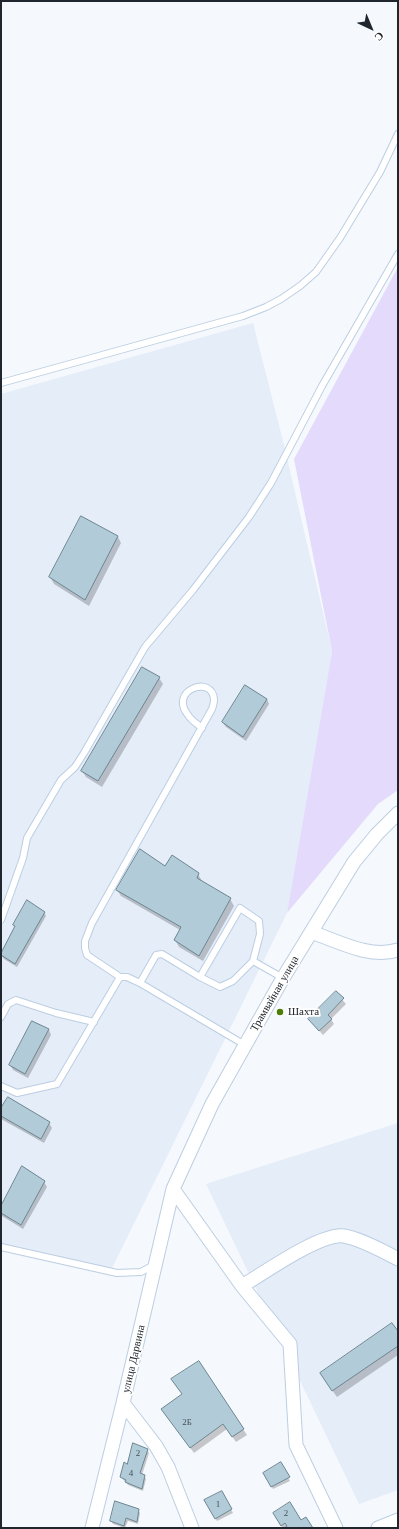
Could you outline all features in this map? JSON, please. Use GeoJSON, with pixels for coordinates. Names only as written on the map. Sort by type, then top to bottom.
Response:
{"type":"FeatureCollection","features":[{"type":"Feature","properties":{"kind":"street","name":"Трамвайная улица"},"geometry":{"type":"LineString","coordinates":[[173,1189],[212,1104],[283,978],[354,862],[377,834],[398,813]]}},
{"type":"Feature","properties":{"kind":"street"},"geometry":{"type":"LineString","coordinates":[[311,932],[357,948],[380,953],[397,952]]}},
{"type":"Feature","properties":{"kind":"street"},"geometry":{"type":"LineString","coordinates":[[173,1189],[242,1286],[290,1344],[296,1445],[336,1528]]}},
{"type":"Feature","properties":{"kind":"street","name":"улица Дарвина"},"geometry":{"type":"LineString","coordinates":[[92,1528],[173,1189]]}},
{"type":"Feature","properties":{"kind":"street"},"geometry":{"type":"LineString","coordinates":[[242,1286],[311,1245],[326,1238],[343,1236],[381,1250],[398,1259]]}},
{"type":"Feature","properties":{"kind":"street"},"geometry":{"type":"LineString","coordinates":[[123,1403],[156,1446],[168,1467],[192,1528]]}},
{"type":"Feature","properties":{"kind":"street"},"geometry":{"type":"LineString","coordinates":[[378,1528],[398,1520]]}},
{"type":"Feature","properties":{"kind":"lane"},"geometry":{"type":"LineString","coordinates":[[1,383],[243,316],[281,299],[300,286],[316,272],[340,238],[380,172],[398,134]]}},
{"type":"Feature","properties":{"kind":"lane"},"geometry":{"type":"LineString","coordinates":[[1,920],[23,858],[27,838],[61,780],[75,767],[84,753],[145,647],[198,584],[249,517],[271,483],[322,386],[398,254]]}},
{"type":"Feature","properties":{"kind":"lane"},"geometry":{"type":"LineString","coordinates":[[202,728],[187,715],[184,708],[184,698],[188,691],[197,686],[204,687],[211,692],[214,698],[212,709],[202,728],[92,923],[84,948],[87,955],[120,977],[127,977],[140,983],[245,1045]]}},
{"type":"Feature","properties":{"kind":"lane"},"geometry":{"type":"LineString","coordinates":[[140,983],[156,955],[162,954],[200,977],[220,987],[233,981],[253,961],[260,934],[259,922],[240,908],[200,977]]}},
{"type":"Feature","properties":{"kind":"lane"},"geometry":{"type":"LineString","coordinates":[[253,961],[283,978]]}},
{"type":"Feature","properties":{"kind":"lane"},"geometry":{"type":"LineString","coordinates":[[1,1086],[17,1093],[58,1084],[120,977]]}},
{"type":"Feature","properties":{"kind":"lane"},"geometry":{"type":"LineString","coordinates":[[1,1017],[8,1004],[16,1000],[56,1013],[94,1022]]}},
{"type":"Feature","properties":{"kind":"lane"},"geometry":{"type":"LineString","coordinates":[[1,1248],[117,1273],[141,1272],[156,1264]]}},
{"type":"Feature","properties":{"kind":"shaded area"},"geometry":{"type":"Polygon","coordinates":[[[398,267],[398,790],[378,804],[287,913],[332,651],[294,459],[398,267]]]}},
{"type":"Feature","properties":{"kind":"shaded area"},"geometry":{"type":"Polygon","coordinates":[[[253,323],[284,445],[332,651],[287,913],[112,1268],[1,1249],[1,394],[253,323]]]}},
{"type":"Feature","properties":{"kind":"shaded area"},"geometry":{"type":"Polygon","coordinates":[[[398,1123],[398,1490],[359,1504],[206,1184],[398,1123]]]}},
{"type":"Feature","properties":{"kind":"building"},"geometry":{"type":"Polygon","coordinates":[[[81,516],[118,536],[85,600],[49,577],[81,516]]]}},
{"type":"Feature","properties":{"kind":"building"},"geometry":{"type":"Polygon","coordinates":[[[142,667],[160,677],[98,781],[81,771],[142,667]]]}},
{"type":"Feature","properties":{"kind":"building"},"geometry":{"type":"Polygon","coordinates":[[[245,685],[267,699],[243,737],[222,722],[245,685]]]}},
{"type":"Feature","properties":{"kind":"building"},"geometry":{"type":"Polygon","coordinates":[[[140,849],[165,866],[172,855],[199,873],[197,878],[231,898],[199,956],[174,940],[181,927],[116,890],[140,849]]]}},
{"type":"Feature","properties":{"kind":"building"},"geometry":{"type":"Polygon","coordinates":[[[27,900],[45,912],[15,964],[1,955],[1,953],[15,926],[13,925],[27,900]]]}},
{"type":"Feature","properties":{"kind":"building"},"geometry":{"type":"Polygon","coordinates":[[[336,991],[344,998],[328,1015],[332,1019],[319,1031],[308,1019],[336,991]]]}},
{"type":"Feature","properties":{"kind":"building"},"geometry":{"type":"Polygon","coordinates":[[[32,1021],[49,1029],[25,1074],[9,1065],[32,1021]]]}},
{"type":"Feature","properties":{"kind":"building"},"geometry":{"type":"Polygon","coordinates":[[[8,1097],[50,1122],[41,1139],[1,1116],[1,1108],[8,1097]]]}},
{"type":"Feature","properties":{"kind":"building"},"geometry":{"type":"Polygon","coordinates":[[[22,1166],[45,1181],[21,1225],[1,1213],[1,1206],[22,1166]]]}},
{"type":"Feature","properties":{"kind":"building"},"geometry":{"type":"Polygon","coordinates":[[[392,1323],[398,1331],[398,1346],[332,1391],[320,1373],[392,1323]]]}},
{"type":"Feature","properties":{"kind":"building"},"geometry":{"type":"Polygon","coordinates":[[[199,1361],[244,1429],[232,1437],[223,1424],[190,1448],[161,1409],[182,1394],[171,1379],[199,1361]]]}},
{"type":"Feature","properties":{"kind":"building"},"geometry":{"type":"Polygon","coordinates":[[[133,1443],[148,1449],[140,1473],[145,1475],[142,1489],[125,1482],[126,1480],[120,1477],[124,1462],[127,1464],[133,1443]]]}},
{"type":"Feature","properties":{"kind":"building"},"geometry":{"type":"Polygon","coordinates":[[[281,1462],[290,1477],[271,1487],[263,1473],[281,1462]]]}},
{"type":"Feature","properties":{"kind":"building"},"geometry":{"type":"Polygon","coordinates":[[[222,1491],[232,1509],[215,1519],[204,1500],[222,1491]]]}},
{"type":"Feature","properties":{"kind":"building"},"geometry":{"type":"Polygon","coordinates":[[[115,1501],[139,1509],[137,1522],[126,1518],[124,1526],[110,1521],[115,1501]]]}},
{"type":"Feature","properties":{"kind":"building"},"geometry":{"type":"Polygon","coordinates":[[[290,1502],[301,1520],[306,1517],[313,1528],[284,1528],[287,1526],[285,1523],[281,1526],[273,1513],[290,1502]]]}},
{"type":"Feature","properties":{"kind":"place","name":"Шахта"},"geometry":{"type":"Point","coordinates":[280,1012]}}]}
